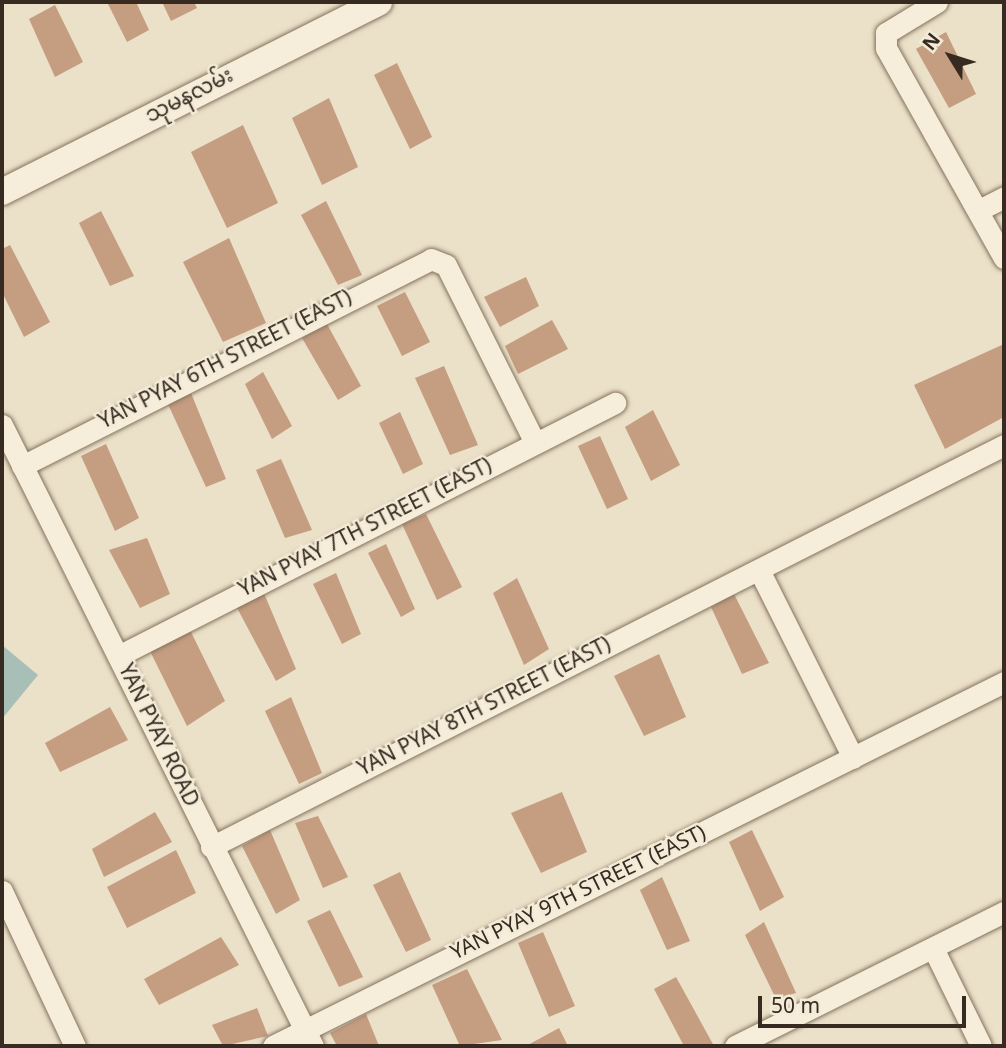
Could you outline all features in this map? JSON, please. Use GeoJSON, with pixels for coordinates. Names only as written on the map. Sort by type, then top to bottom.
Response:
{"type":"FeatureCollection","features":[{"type":"Feature","properties":{"kind":"street","name":"သုမနလမ်း"},"geometry":{"type":"LineString","coordinates":[[2,192],[379,2]]}},
{"type":"Feature","properties":{"kind":"street"},"geometry":{"type":"LineString","coordinates":[[937,2],[886,33],[886,48],[1004,258]]}},
{"type":"Feature","properties":{"kind":"street"},"geometry":{"type":"LineString","coordinates":[[979,210],[1004,197]]}},
{"type":"Feature","properties":{"kind":"street","name":"YAN PYAY 6TH STREET (EAST)"},"geometry":{"type":"LineString","coordinates":[[22,466],[431,259],[446,265],[535,443]]}},
{"type":"Feature","properties":{"kind":"street","name":"YAN PYAY 7TH STREET (EAST)"},"geometry":{"type":"LineString","coordinates":[[118,656],[615,403]]}},
{"type":"Feature","properties":{"kind":"street","name":"YAN PYAY ROAD"},"geometry":{"type":"LineString","coordinates":[[2,425],[309,1038]]}},
{"type":"Feature","properties":{"kind":"street","name":"YAN PYAY 8TH STREET (EAST)"},"geometry":{"type":"LineString","coordinates":[[211,847],[1004,445]]}},
{"type":"Feature","properties":{"kind":"street"},"geometry":{"type":"LineString","coordinates":[[758,570],[853,758]]}},
{"type":"Feature","properties":{"kind":"street","name":"YAN PYAY 9TH STREET (EAST)"},"geometry":{"type":"LineString","coordinates":[[274,1046],[309,1038],[1004,682]]}},
{"type":"Feature","properties":{"kind":"street"},"geometry":{"type":"LineString","coordinates":[[2,891],[75,1046]]}},
{"type":"Feature","properties":{"kind":"street"},"geometry":{"type":"LineString","coordinates":[[735,1046],[1004,912]]}},
{"type":"Feature","properties":{"kind":"street"},"geometry":{"type":"LineString","coordinates":[[933,948],[981,1046]]}},
{"type":"Feature","properties":{"kind":"water"},"geometry":{"type":"Polygon","coordinates":[[[2,645],[38,675],[2,719],[2,645]]]}},
{"type":"Feature","properties":{"kind":"building"},"geometry":{"type":"Polygon","coordinates":[[[107,2],[136,2],[149,30],[127,42],[107,2]]]}},
{"type":"Feature","properties":{"kind":"building"},"geometry":{"type":"Polygon","coordinates":[[[162,2],[194,2],[197,8],[171,21],[162,2]]]}},
{"type":"Feature","properties":{"kind":"building"},"geometry":{"type":"Polygon","coordinates":[[[55,5],[83,62],[55,77],[29,19],[55,5]]]}},
{"type":"Feature","properties":{"kind":"building"},"geometry":{"type":"Polygon","coordinates":[[[946,32],[976,94],[949,108],[916,49],[946,32]]]}},
{"type":"Feature","properties":{"kind":"building"},"geometry":{"type":"Polygon","coordinates":[[[397,63],[432,137],[410,149],[374,75],[397,63]]]}},
{"type":"Feature","properties":{"kind":"building"},"geometry":{"type":"Polygon","coordinates":[[[329,98],[358,167],[322,185],[292,118],[329,98]]]}},
{"type":"Feature","properties":{"kind":"building"},"geometry":{"type":"Polygon","coordinates":[[[243,125],[278,203],[227,228],[191,152],[243,125]]]}},
{"type":"Feature","properties":{"kind":"building"},"geometry":{"type":"Polygon","coordinates":[[[326,201],[362,275],[338,285],[301,215],[326,201]]]}},
{"type":"Feature","properties":{"kind":"building"},"geometry":{"type":"Polygon","coordinates":[[[101,211],[134,276],[110,286],[79,223],[101,211]]]}},
{"type":"Feature","properties":{"kind":"building"},"geometry":{"type":"Polygon","coordinates":[[[229,238],[266,323],[223,342],[183,262],[229,238]]]}},
{"type":"Feature","properties":{"kind":"building"},"geometry":{"type":"Polygon","coordinates":[[[10,245],[50,322],[24,337],[2,292],[2,249],[10,245]]]}},
{"type":"Feature","properties":{"kind":"building"},"geometry":{"type":"Polygon","coordinates":[[[526,277],[539,306],[500,327],[484,297],[526,277]]]}},
{"type":"Feature","properties":{"kind":"building"},"geometry":{"type":"Polygon","coordinates":[[[405,292],[430,342],[402,356],[377,306],[405,292]]]}},
{"type":"Feature","properties":{"kind":"building"},"geometry":{"type":"Polygon","coordinates":[[[552,320],[568,349],[518,374],[505,346],[552,320]]]}},
{"type":"Feature","properties":{"kind":"building"},"geometry":{"type":"Polygon","coordinates":[[[327,324],[361,386],[338,400],[302,338],[327,324]]]}},
{"type":"Feature","properties":{"kind":"building"},"geometry":{"type":"Polygon","coordinates":[[[1004,344],[1004,417],[945,449],[914,385],[1004,344]]]}},
{"type":"Feature","properties":{"kind":"building"},"geometry":{"type":"Polygon","coordinates":[[[444,366],[478,445],[450,455],[415,378],[444,366]]]}},
{"type":"Feature","properties":{"kind":"building"},"geometry":{"type":"Polygon","coordinates":[[[263,372],[292,426],[272,439],[245,384],[263,372]]]}},
{"type":"Feature","properties":{"kind":"building"},"geometry":{"type":"Polygon","coordinates":[[[191,393],[226,479],[206,487],[167,402],[191,393]]]}},
{"type":"Feature","properties":{"kind":"building"},"geometry":{"type":"Polygon","coordinates":[[[653,410],[680,465],[651,481],[625,427],[653,410]]]}},
{"type":"Feature","properties":{"kind":"building"},"geometry":{"type":"Polygon","coordinates":[[[400,412],[423,464],[403,474],[379,423],[400,412]]]}},
{"type":"Feature","properties":{"kind":"building"},"geometry":{"type":"Polygon","coordinates":[[[600,436],[628,499],[607,509],[578,446],[600,436]]]}},
{"type":"Feature","properties":{"kind":"building"},"geometry":{"type":"Polygon","coordinates":[[[106,444],[139,518],[115,531],[81,456],[106,444]]]}},
{"type":"Feature","properties":{"kind":"building"},"geometry":{"type":"Polygon","coordinates":[[[281,459],[312,530],[285,538],[256,470],[281,459]]]}},
{"type":"Feature","properties":{"kind":"building"},"geometry":{"type":"Polygon","coordinates":[[[426,514],[462,587],[437,600],[402,524],[426,514]]]}},
{"type":"Feature","properties":{"kind":"building"},"geometry":{"type":"Polygon","coordinates":[[[147,538],[170,594],[140,608],[109,550],[147,538]]]}},
{"type":"Feature","properties":{"kind":"building"},"geometry":{"type":"Polygon","coordinates":[[[386,544],[415,609],[401,617],[368,553],[386,544]]]}},
{"type":"Feature","properties":{"kind":"building"},"geometry":{"type":"Polygon","coordinates":[[[336,573],[361,634],[342,644],[313,584],[336,573]]]}},
{"type":"Feature","properties":{"kind":"building"},"geometry":{"type":"Polygon","coordinates":[[[517,578],[549,649],[524,665],[493,593],[517,578]]]}},
{"type":"Feature","properties":{"kind":"building"},"geometry":{"type":"Polygon","coordinates":[[[263,591],[296,669],[276,681],[236,606],[263,591]]]}},
{"type":"Feature","properties":{"kind":"building"},"geometry":{"type":"Polygon","coordinates":[[[734,594],[769,663],[742,674],[711,607],[734,594]]]}},
{"type":"Feature","properties":{"kind":"building"},"geometry":{"type":"Polygon","coordinates":[[[190,630],[225,701],[187,726],[150,651],[190,630]]]}},
{"type":"Feature","properties":{"kind":"building"},"geometry":{"type":"Polygon","coordinates":[[[659,654],[686,717],[644,736],[614,676],[659,654]]]}},
{"type":"Feature","properties":{"kind":"building"},"geometry":{"type":"Polygon","coordinates":[[[291,697],[322,773],[299,784],[265,711],[291,697]]]}},
{"type":"Feature","properties":{"kind":"building"},"geometry":{"type":"Polygon","coordinates":[[[110,707],[128,740],[60,772],[45,743],[110,707]]]}},
{"type":"Feature","properties":{"kind":"building"},"geometry":{"type":"Polygon","coordinates":[[[562,792],[587,852],[541,873],[511,813],[562,792]]]}},
{"type":"Feature","properties":{"kind":"building"},"geometry":{"type":"Polygon","coordinates":[[[155,812],[172,842],[104,877],[92,849],[155,812]]]}},
{"type":"Feature","properties":{"kind":"building"},"geometry":{"type":"Polygon","coordinates":[[[318,816],[348,877],[323,888],[295,823],[318,816]]]}},
{"type":"Feature","properties":{"kind":"building"},"geometry":{"type":"Polygon","coordinates":[[[270,830],[300,900],[276,914],[242,846],[270,830]]]}},
{"type":"Feature","properties":{"kind":"building"},"geometry":{"type":"Polygon","coordinates":[[[752,830],[784,897],[760,911],[729,842],[752,830]]]}},
{"type":"Feature","properties":{"kind":"building"},"geometry":{"type":"Polygon","coordinates":[[[176,850],[196,893],[127,928],[107,887],[176,850]]]}},
{"type":"Feature","properties":{"kind":"building"},"geometry":{"type":"Polygon","coordinates":[[[400,872],[431,940],[406,952],[373,885],[400,872]]]}},
{"type":"Feature","properties":{"kind":"building"},"geometry":{"type":"Polygon","coordinates":[[[662,877],[690,941],[667,950],[640,890],[662,877]]]}},
{"type":"Feature","properties":{"kind":"building"},"geometry":{"type":"Polygon","coordinates":[[[330,910],[363,977],[339,987],[307,921],[330,910]]]}},
{"type":"Feature","properties":{"kind":"building"},"geometry":{"type":"Polygon","coordinates":[[[764,922],[796,993],[776,999],[745,935],[764,922]]]}},
{"type":"Feature","properties":{"kind":"building"},"geometry":{"type":"Polygon","coordinates":[[[543,932],[575,1006],[549,1017],[518,943],[543,932]]]}},
{"type":"Feature","properties":{"kind":"building"},"geometry":{"type":"Polygon","coordinates":[[[221,937],[239,965],[159,1005],[144,979],[221,937]]]}},
{"type":"Feature","properties":{"kind":"building"},"geometry":{"type":"Polygon","coordinates":[[[467,969],[502,1040],[460,1046],[432,985],[467,969]]]}},
{"type":"Feature","properties":{"kind":"building"},"geometry":{"type":"Polygon","coordinates":[[[676,977],[714,1046],[684,1046],[654,989],[676,977]]]}},
{"type":"Feature","properties":{"kind":"building"},"geometry":{"type":"Polygon","coordinates":[[[257,1008],[268,1036],[223,1046],[212,1025],[257,1008]]]}},
{"type":"Feature","properties":{"kind":"building"},"geometry":{"type":"Polygon","coordinates":[[[366,1014],[379,1046],[337,1046],[330,1033],[366,1014]]]}},
{"type":"Feature","properties":{"kind":"building"},"geometry":{"type":"Polygon","coordinates":[[[559,1028],[568,1046],[526,1046],[559,1028]]]}}]}
